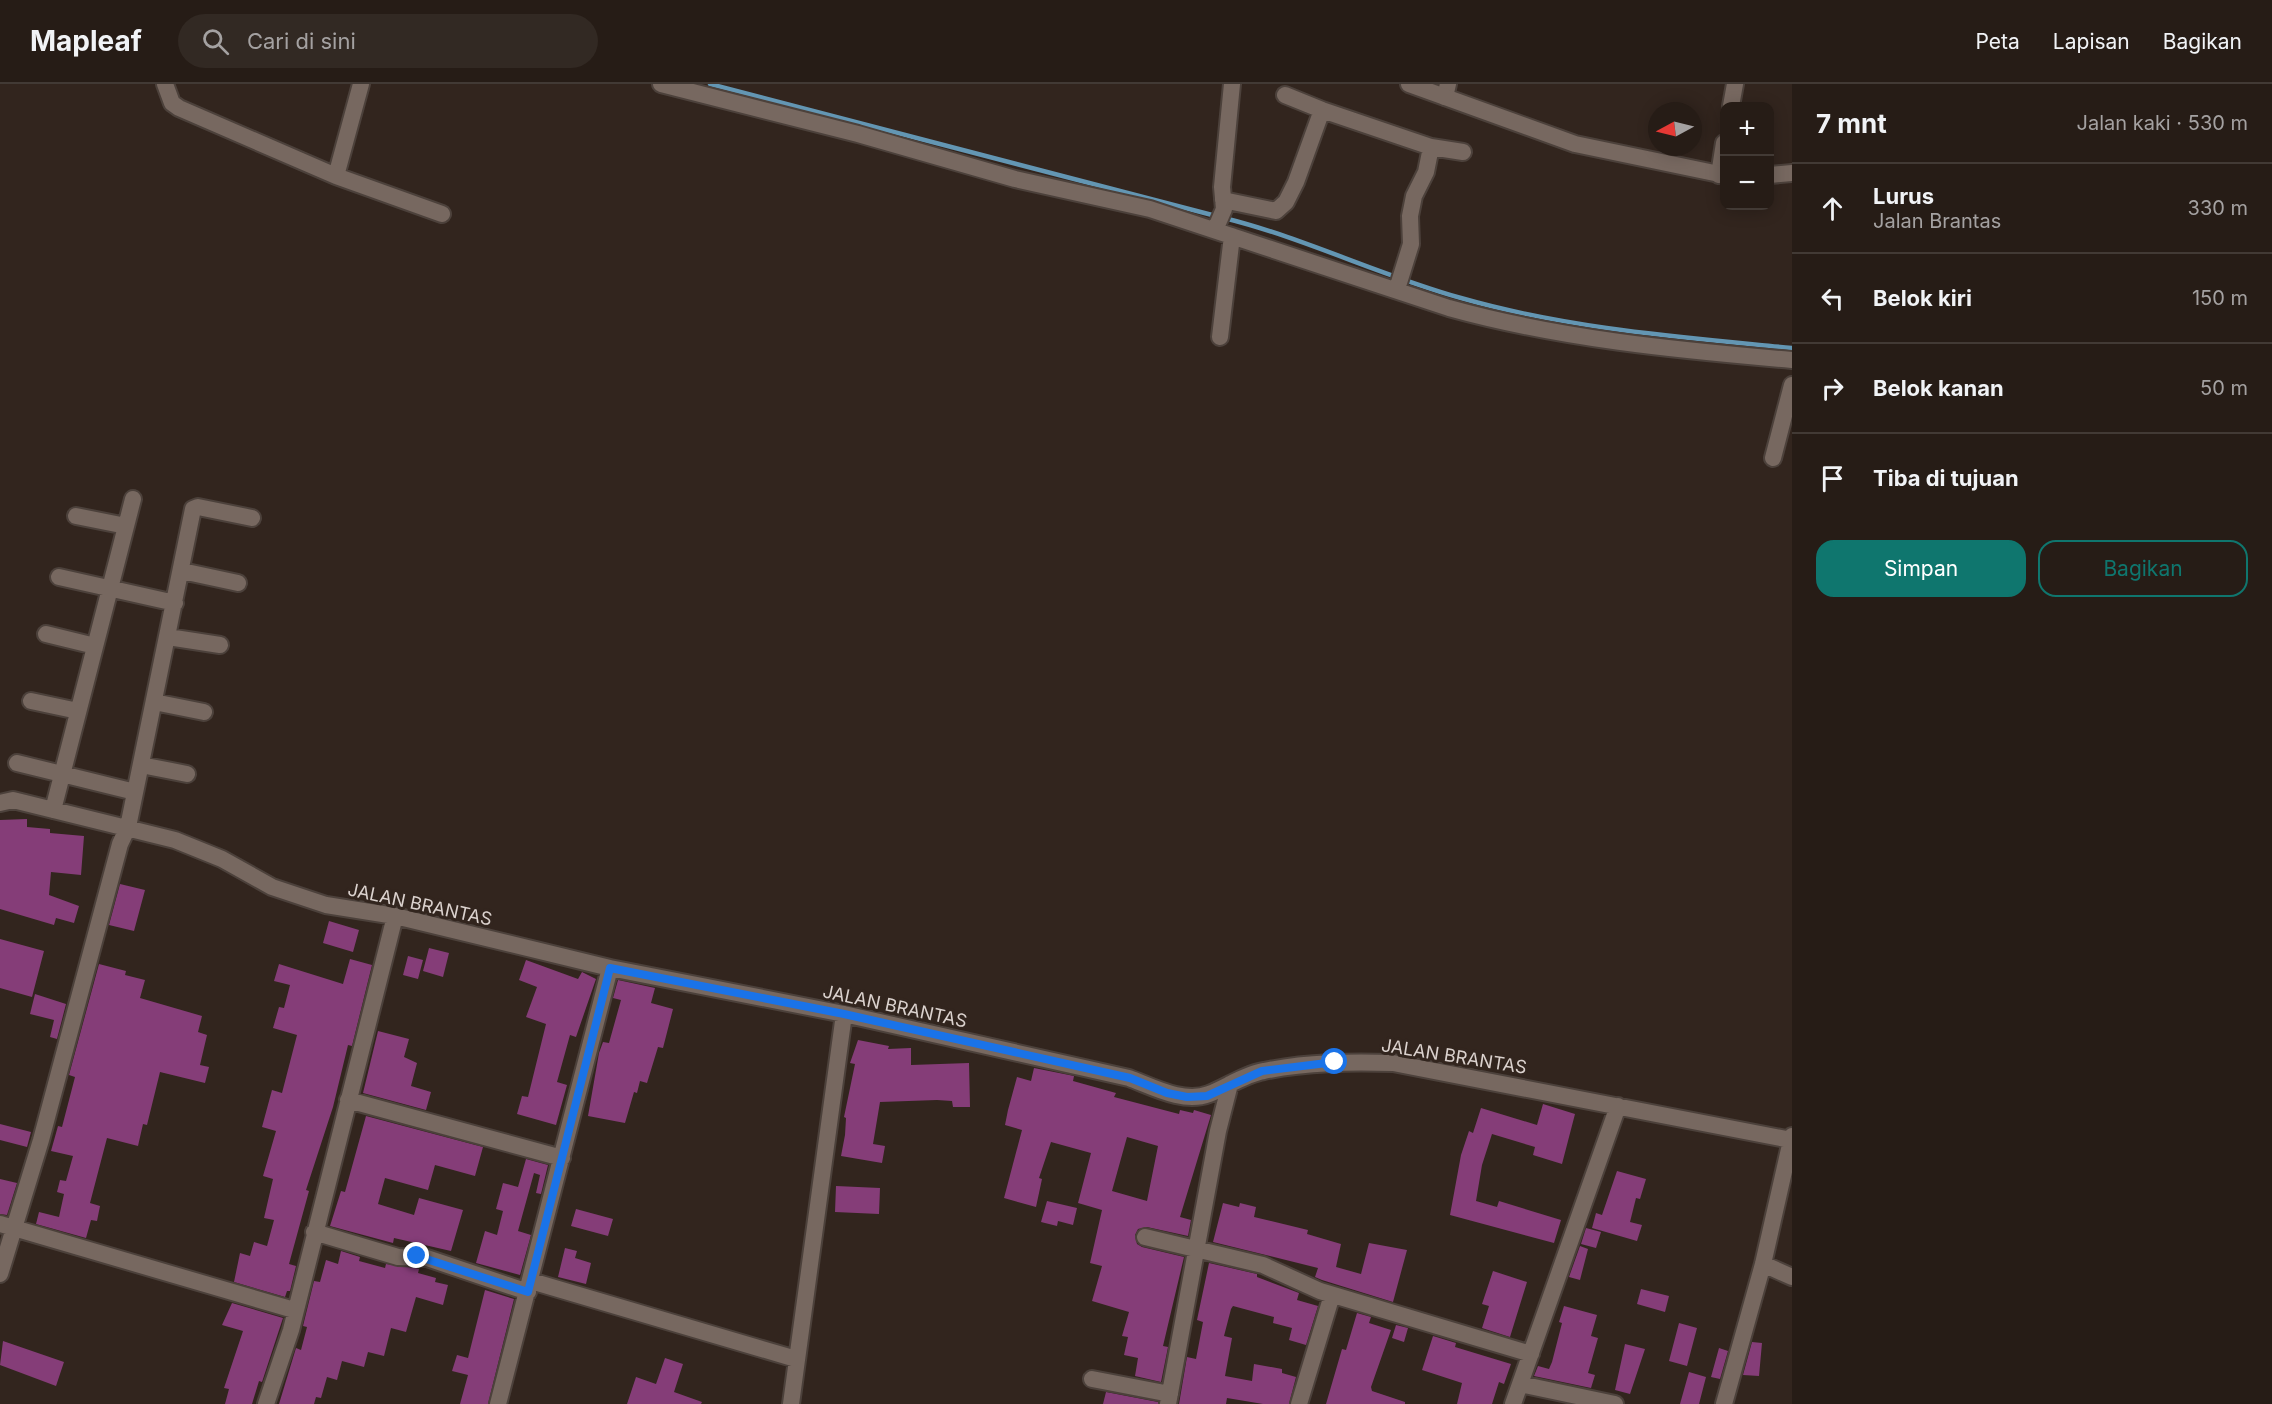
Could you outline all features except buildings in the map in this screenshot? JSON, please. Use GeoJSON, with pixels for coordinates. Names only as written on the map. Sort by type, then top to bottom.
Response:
{"type":"FeatureCollection","features":[{"type":"Feature","properties":{"kind":"street"},"geometry":{"type":"LineString","coordinates":[[165,84],[172,103],[179,108],[336,176],[442,214]]}},
{"type":"Feature","properties":{"kind":"street"},"geometry":{"type":"LineString","coordinates":[[336,176],[361,84]]}},
{"type":"Feature","properties":{"kind":"street"},"geometry":{"type":"LineString","coordinates":[[661,84],[858,134],[1016,179],[1150,209],[1220,216],[1281,208],[1296,182],[1322,110]]}},
{"type":"Feature","properties":{"kind":"street"},"geometry":{"type":"LineString","coordinates":[[1220,337],[1232,236],[1220,216],[1232,84]]}},
{"type":"Feature","properties":{"kind":"street"},"geometry":{"type":"LineString","coordinates":[[1409,84],[1446,90],[1575,144],[1720,175]]}},
{"type":"Feature","properties":{"kind":"street"},"geometry":{"type":"LineString","coordinates":[[1732,102],[1735,84]]}},
{"type":"Feature","properties":{"kind":"street"},"geometry":{"type":"LineString","coordinates":[[1285,95],[1431,147],[1463,152]]}},
{"type":"Feature","properties":{"kind":"street"},"geometry":{"type":"LineString","coordinates":[[1399,282],[1411,244],[1410,216],[1414,196],[1426,172],[1431,147]]}},
{"type":"Feature","properties":{"kind":"street"},"geometry":{"type":"LineString","coordinates":[[1774,175],[1792,173]]}},
{"type":"Feature","properties":{"kind":"street"},"geometry":{"type":"LineString","coordinates":[[1232,236],[1399,282],[1499,322],[1567,335],[1703,352],[1792,360]]}},
{"type":"Feature","properties":{"kind":"street"},"geometry":{"type":"LineString","coordinates":[[1773,458],[1792,385]]}},
{"type":"Feature","properties":{"kind":"street"},"geometry":{"type":"LineString","coordinates":[[53,810],[133,499]]}},
{"type":"Feature","properties":{"kind":"street"},"geometry":{"type":"LineString","coordinates":[[0,1274],[7,1226],[41,1140],[120,844],[128,828],[195,507],[252,518]]}},
{"type":"Feature","properties":{"kind":"street"},"geometry":{"type":"LineString","coordinates":[[76,516],[126,526]]}},
{"type":"Feature","properties":{"kind":"street"},"geometry":{"type":"LineString","coordinates":[[182,571],[238,583]]}},
{"type":"Feature","properties":{"kind":"street"},"geometry":{"type":"LineString","coordinates":[[59,578],[175,603]]}},
{"type":"Feature","properties":{"kind":"street"},"geometry":{"type":"LineString","coordinates":[[46,634],[95,646]]}},
{"type":"Feature","properties":{"kind":"street"},"geometry":{"type":"LineString","coordinates":[[168,637],[220,645]]}},
{"type":"Feature","properties":{"kind":"street"},"geometry":{"type":"LineString","coordinates":[[31,701],[78,711]]}},
{"type":"Feature","properties":{"kind":"street"},"geometry":{"type":"LineString","coordinates":[[154,702],[204,712]]}},
{"type":"Feature","properties":{"kind":"street"},"geometry":{"type":"LineString","coordinates":[[17,763],[61,776],[135,792]]}},
{"type":"Feature","properties":{"kind":"street"},"geometry":{"type":"LineString","coordinates":[[141,765],[187,774]]}},
{"type":"Feature","properties":{"kind":"street","name":"JALAN BRANTAS"},"geometry":{"type":"LineString","coordinates":[[0,803],[13,800],[175,840],[222,859],[283,891],[326,905],[395,916],[610,968],[844,1014],[1130,1078],[1167,1093],[1187,1097],[1207,1096],[1262,1071],[1335,1062],[1393,1063],[1791,1138]]}},
{"type":"Feature","properties":{"kind":"street"},"geometry":{"type":"LineString","coordinates":[[266,1404],[291,1330],[294,1310],[395,916]]}},
{"type":"Feature","properties":{"kind":"street"},"geometry":{"type":"LineString","coordinates":[[498,1404],[610,968]]}},
{"type":"Feature","properties":{"kind":"street"},"geometry":{"type":"LineString","coordinates":[[791,1404],[844,1014]]}},
{"type":"Feature","properties":{"kind":"street"},"geometry":{"type":"LineString","coordinates":[[1092,1379],[1169,1399],[1218,1131],[1230,1084]]}},
{"type":"Feature","properties":{"kind":"street"},"geometry":{"type":"LineString","coordinates":[[348,1100],[562,1158]]}},
{"type":"Feature","properties":{"kind":"street"},"geometry":{"type":"LineString","coordinates":[[1513,1404],[1618,1106]]}},
{"type":"Feature","properties":{"kind":"street"},"geometry":{"type":"LineString","coordinates":[[1724,1404],[1763,1264],[1791,1138]]}},
{"type":"Feature","properties":{"kind":"street"},"geometry":{"type":"LineString","coordinates":[[7,1226],[294,1310]]}},
{"type":"Feature","properties":{"kind":"street"},"geometry":{"type":"LineString","coordinates":[[314,1232],[398,1257],[427,1258],[796,1359]]}},
{"type":"Feature","properties":{"kind":"street"},"geometry":{"type":"LineString","coordinates":[[1145,1237],[1263,1265],[1332,1295],[1531,1354]]}},
{"type":"Feature","properties":{"kind":"street"},"geometry":{"type":"LineString","coordinates":[[1763,1264],[1792,1277]]}},
{"type":"Feature","properties":{"kind":"street"},"geometry":{"type":"LineString","coordinates":[[1299,1404],[1332,1295]]}},
{"type":"Feature","properties":{"kind":"street"},"geometry":{"type":"LineString","coordinates":[[1520,1384],[1613,1404]]}},
{"type":"Feature","properties":{"kind":"waterway"},"geometry":{"type":"LineString","coordinates":[[710,84],[1216,216]]}},
{"type":"Feature","properties":{"kind":"waterway"},"geometry":{"type":"LineString","coordinates":[[1224,218],[1284,236],[1431,289],[1502,309],[1584,325],[1792,348]]}},
{"type":"Feature","properties":{"kind":"route"},"geometry":{"type":"LineString","coordinates":[[417,1256],[528,1292],[610,968],[844,1014],[1130,1078],[1167,1093],[1187,1097],[1207,1096],[1262,1071],[1335,1062]]}}]}
